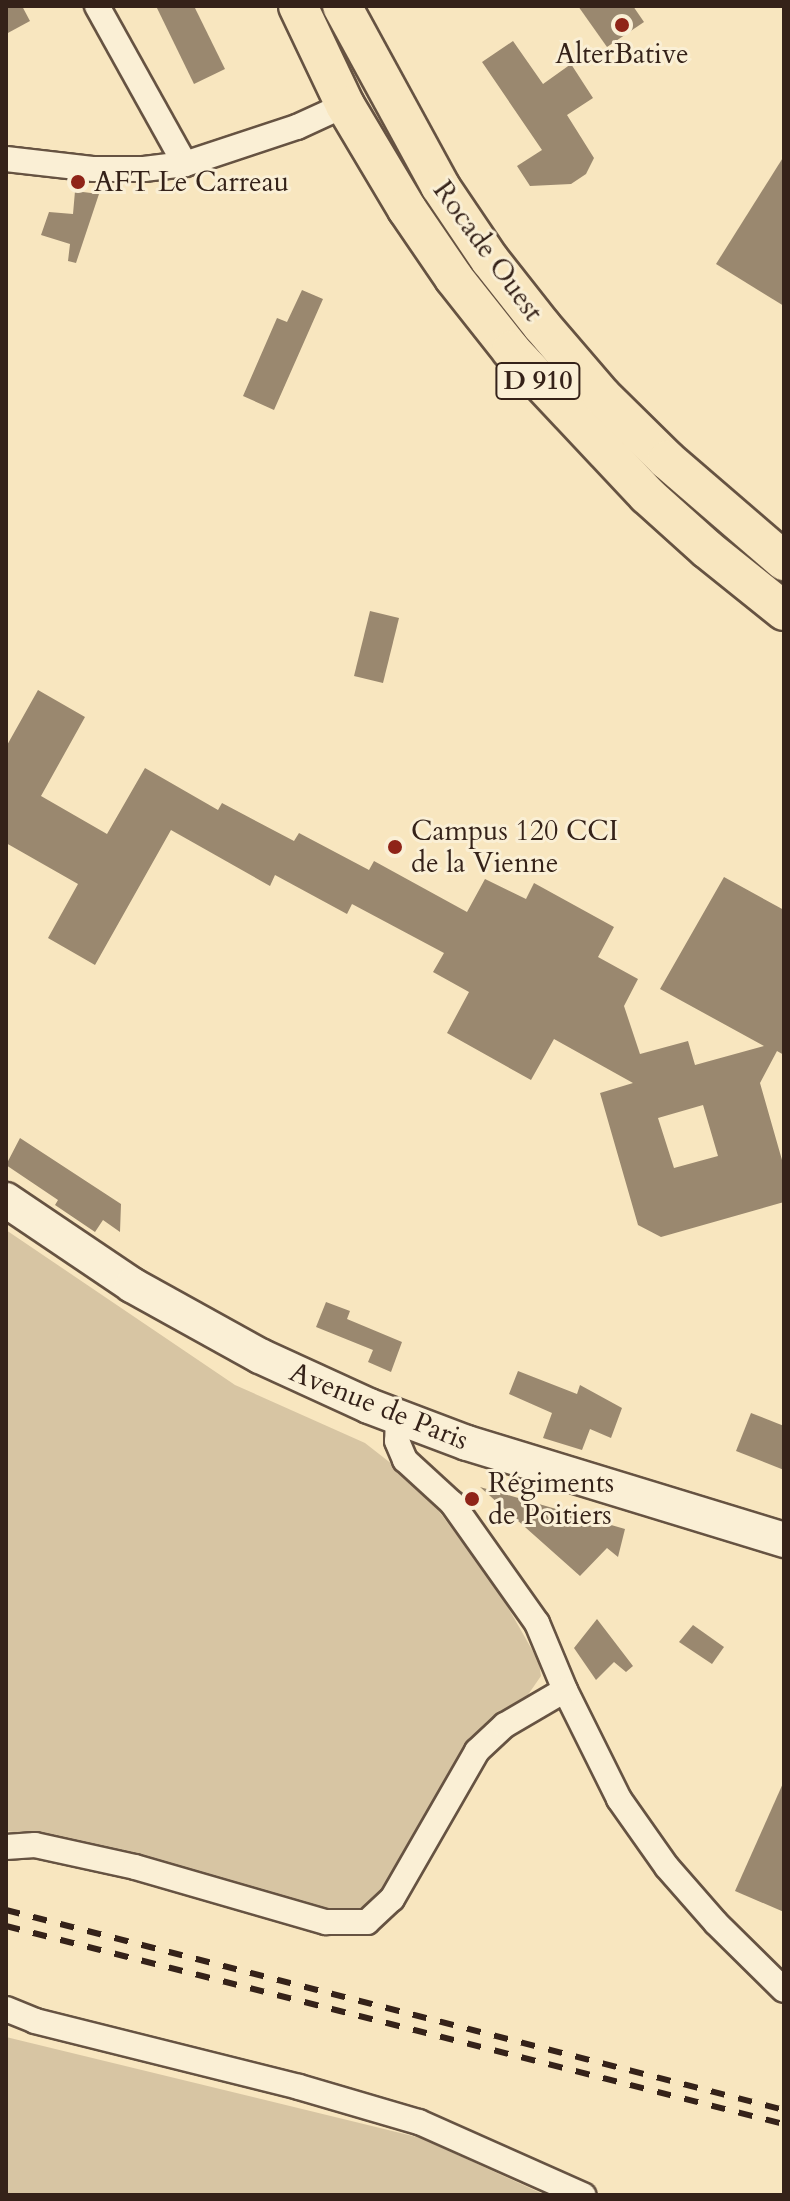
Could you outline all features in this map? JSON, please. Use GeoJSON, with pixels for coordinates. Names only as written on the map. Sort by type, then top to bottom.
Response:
{"type":"FeatureCollection","features":[{"type":"Feature","properties":{"kind":"main road","name":"D 910"},"geometry":{"type":"LineString","coordinates":[[298,6],[345,105],[407,209],[454,278],[511,350],[647,495],[707,549],[784,611]]}},
{"type":"Feature","properties":{"kind":"main road","name":"Rocade Ouest"},"geometry":{"type":"LineString","coordinates":[[342,6],[410,134],[490,260],[602,396],[667,460],[784,561]]}},
{"type":"Feature","properties":{"kind":"main road","name":"Avenue de Paris"},"geometry":{"type":"LineString","coordinates":[[6,1200],[132,1285],[260,1356],[398,1417],[467,1443],[784,1540]]}},
{"type":"Feature","properties":{"kind":"street"},"geometry":{"type":"LineString","coordinates":[[97,6],[185,164]]}},
{"type":"Feature","properties":{"kind":"street"},"geometry":{"type":"LineString","coordinates":[[345,105],[363,49]]}},
{"type":"Feature","properties":{"kind":"street"},"geometry":{"type":"LineString","coordinates":[[6,159],[94,169],[144,169],[185,164],[273,136],[345,105],[410,134]]}},
{"type":"Feature","properties":{"kind":"street"},"geometry":{"type":"LineString","coordinates":[[398,1417],[397,1441],[405,1460],[452,1503],[537,1623],[565,1690],[619,1799],[667,1867],[716,1923],[784,1990]]}},
{"type":"Feature","properties":{"kind":"street"},"geometry":{"type":"LineString","coordinates":[[6,1847],[35,1845],[135,1867],[326,1922],[367,1922],[392,1899],[477,1751],[513,1720],[565,1690]]}},
{"type":"Feature","properties":{"kind":"street"},"geometry":{"type":"LineString","coordinates":[[6,2009],[35,2021],[299,2087],[419,2122],[583,2195]]}},
{"type":"Feature","properties":{"kind":"shaded area"},"geometry":{"type":"Polygon","coordinates":[[[6,1230],[235,1385],[365,1443],[420,1486],[498,1590],[539,1662],[541,1676],[525,1699],[382,1896],[363,1910],[334,1915],[56,1837],[6,1831],[6,1230]]]}},
{"type":"Feature","properties":{"kind":"shaded area"},"geometry":{"type":"Polygon","coordinates":[[[6,2037],[421,2138],[545,2195],[6,2195],[6,2037]]]}},
{"type":"Feature","properties":{"kind":"building"},"geometry":{"type":"Polygon","coordinates":[[[6,6],[22,6],[30,21],[6,34],[6,6]]]}},
{"type":"Feature","properties":{"kind":"building"},"geometry":{"type":"Polygon","coordinates":[[[156,6],[194,6],[225,69],[194,84],[156,6]]]}},
{"type":"Feature","properties":{"kind":"building"},"geometry":{"type":"Polygon","coordinates":[[[578,6],[633,6],[644,22],[607,47],[578,6]]]}},
{"type":"Feature","properties":{"kind":"building"},"geometry":{"type":"Polygon","coordinates":[[[513,41],[543,84],[571,64],[593,98],[567,115],[594,158],[586,174],[571,184],[530,186],[517,166],[542,150],[482,62],[513,41]]]}},
{"type":"Feature","properties":{"kind":"building"},"geometry":{"type":"Polygon","coordinates":[[[784,156],[784,306],[716,264],[784,156]]]}},
{"type":"Feature","properties":{"kind":"building"},"geometry":{"type":"Polygon","coordinates":[[[75,191],[99,194],[76,263],[68,261],[70,244],[41,235],[49,212],[73,214],[75,191]]]}},
{"type":"Feature","properties":{"kind":"building"},"geometry":{"type":"Polygon","coordinates":[[[302,290],[323,299],[274,410],[243,396],[277,318],[287,322],[302,290]]]}},
{"type":"Feature","properties":{"kind":"building"},"geometry":{"type":"Polygon","coordinates":[[[370,611],[399,618],[383,683],[354,676],[370,611]]]}},
{"type":"Feature","properties":{"kind":"building"},"geometry":{"type":"Polygon","coordinates":[[[38,690],[85,717],[41,796],[107,834],[145,768],[218,810],[222,803],[294,841],[299,833],[369,870],[374,861],[467,912],[485,879],[526,899],[534,883],[614,927],[598,957],[638,979],[624,1006],[640,1054],[688,1041],[695,1065],[764,1046],[660,989],[724,877],[784,910],[784,1055],[777,1051],[760,1083],[784,1167],[784,1202],[661,1237],[638,1225],[600,1093],[633,1083],[554,1039],[531,1080],[447,1033],[469,992],[433,972],[444,953],[352,904],[347,914],[275,875],[270,886],[171,830],[95,965],[48,938],[78,884],[6,843],[6,747],[38,690]],[[703,1105],[658,1118],[674,1168],[718,1156],[703,1105]]]}},
{"type":"Feature","properties":{"kind":"building"},"geometry":{"type":"Polygon","coordinates":[[[20,1138],[121,1204],[120,1232],[103,1220],[95,1232],[55,1205],[58,1200],[6,1165],[20,1138]]]}},
{"type":"Feature","properties":{"kind":"building"},"geometry":{"type":"Polygon","coordinates":[[[326,1302],[350,1311],[347,1319],[402,1342],[391,1372],[368,1362],[373,1350],[316,1327],[326,1302]]]}},
{"type":"Feature","properties":{"kind":"building"},"geometry":{"type":"Polygon","coordinates":[[[518,1371],[577,1394],[580,1385],[622,1408],[611,1438],[590,1429],[582,1450],[543,1438],[552,1413],[509,1394],[518,1371]]]}},
{"type":"Feature","properties":{"kind":"building"},"geometry":{"type":"Polygon","coordinates":[[[751,1413],[784,1426],[784,1470],[736,1451],[751,1413]]]}},
{"type":"Feature","properties":{"kind":"building"},"geometry":{"type":"Polygon","coordinates":[[[480,1487],[625,1529],[618,1557],[607,1548],[580,1576],[480,1487]]]}},
{"type":"Feature","properties":{"kind":"building"},"geometry":{"type":"Polygon","coordinates":[[[597,1619],[633,1666],[626,1672],[614,1662],[596,1680],[574,1648],[597,1619]]]}},
{"type":"Feature","properties":{"kind":"building"},"geometry":{"type":"Polygon","coordinates":[[[693,1625],[724,1647],[712,1664],[679,1642],[693,1625]]]}},
{"type":"Feature","properties":{"kind":"building"},"geometry":{"type":"Polygon","coordinates":[[[784,1781],[784,1912],[735,1891],[784,1781]]]}},
{"type":"Feature","properties":{"kind":"railway"},"geometry":{"type":"LineString","coordinates":[[6,1910],[784,2110]]}},
{"type":"Feature","properties":{"kind":"railway"},"geometry":{"type":"LineString","coordinates":[[6,1926],[784,2124]]}},
{"type":"Feature","properties":{"kind":"place","name":"AlterBative"},"geometry":{"type":"Point","coordinates":[622,25]}},
{"type":"Feature","properties":{"kind":"place","name":"AFT Le Carreau"},"geometry":{"type":"Point","coordinates":[78,182]}},
{"type":"Feature","properties":{"kind":"place","name":"Campus 120 CCI de la Vienne"},"geometry":{"type":"Point","coordinates":[395,847]}},
{"type":"Feature","properties":{"kind":"place","name":"Régiments de Poitiers"},"geometry":{"type":"Point","coordinates":[472,1499]}}]}
